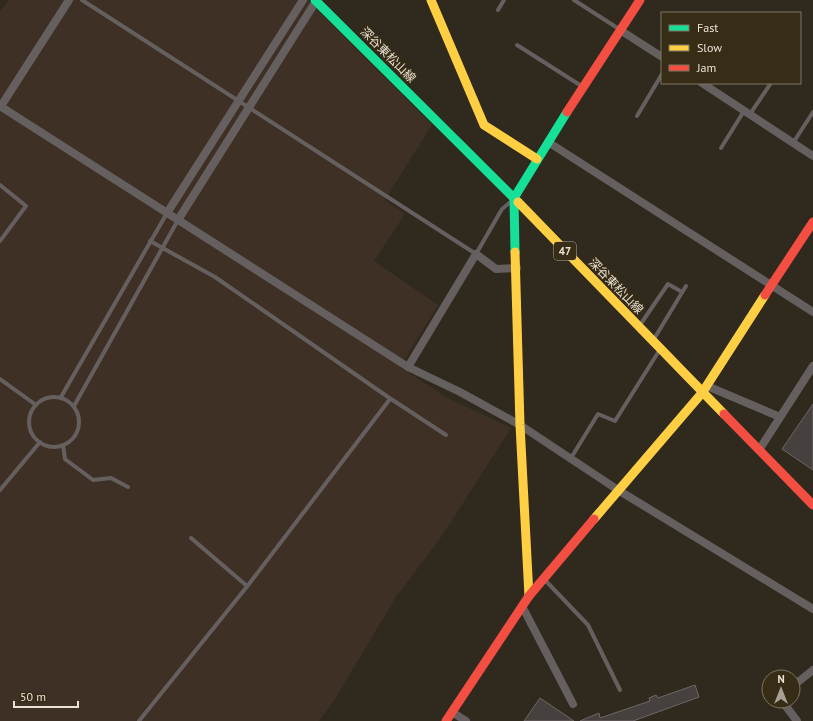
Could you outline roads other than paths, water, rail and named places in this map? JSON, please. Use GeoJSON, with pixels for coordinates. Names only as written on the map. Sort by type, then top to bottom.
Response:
{"type":"FeatureCollection","features":[{"type":"Feature","properties":{"kind":"street"},"geometry":{"type":"LineString","coordinates":[[69,0],[0,106],[408,367],[460,392],[520,425],[618,490],[813,610]]}},
{"type":"Feature","properties":{"kind":"street"},"geometry":{"type":"LineString","coordinates":[[167,213],[303,0]]}},
{"type":"Feature","properties":{"kind":"street"},"geometry":{"type":"LineString","coordinates":[[431,0],[484,125],[537,159]]}},
{"type":"Feature","properties":{"kind":"street"},"geometry":{"type":"LineString","coordinates":[[529,596],[520,425],[514,198],[537,159],[640,0]]}},
{"type":"Feature","properties":{"kind":"street"},"geometry":{"type":"LineString","coordinates":[[178,220],[318,1]]}},
{"type":"Feature","properties":{"kind":"street","name":"深谷東松山線"},"geometry":{"type":"LineString","coordinates":[[318,1],[514,198],[660,349],[705,389],[759,450],[813,505]]}},
{"type":"Feature","properties":{"kind":"street"},"geometry":{"type":"LineString","coordinates":[[620,30],[661,56]]}},
{"type":"Feature","properties":{"kind":"street"},"geometry":{"type":"LineString","coordinates":[[704,84],[813,156]]}},
{"type":"Feature","properties":{"kind":"street"},"geometry":{"type":"LineString","coordinates":[[548,142],[813,312]]}},
{"type":"Feature","properties":{"kind":"street"},"geometry":{"type":"LineString","coordinates":[[446,721],[529,596],[705,389],[813,222]]}},
{"type":"Feature","properties":{"kind":"street"},"geometry":{"type":"LineString","coordinates":[[408,367],[476,254],[496,269],[517,268]]}},
{"type":"Feature","properties":{"kind":"street"},"geometry":{"type":"LineString","coordinates":[[759,450],[813,366]]}},
{"type":"Feature","properties":{"kind":"street"},"geometry":{"type":"LineString","coordinates":[[705,389],[780,417]]}},
{"type":"Feature","properties":{"kind":"street"},"geometry":{"type":"LineString","coordinates":[[522,606],[573,704]]}},
{"type":"Feature","properties":{"kind":"street"},"geometry":{"type":"LineString","coordinates":[[801,680],[813,670]]}},
{"type":"Feature","properties":{"kind":"street"},"geometry":{"type":"LineString","coordinates":[[788,709],[797,721]]}},
{"type":"Feature","properties":{"kind":"street"},"geometry":{"type":"LineString","coordinates":[[452,712],[466,721]]}},
{"type":"Feature","properties":{"kind":"lane"},"geometry":{"type":"LineString","coordinates":[[82,0],[238,102],[476,254],[502,209],[514,198]]}},
{"type":"Feature","properties":{"kind":"lane"},"geometry":{"type":"LineString","coordinates":[[498,10],[504,0]]}},
{"type":"Feature","properties":{"kind":"lane"},"geometry":{"type":"LineString","coordinates":[[574,0],[620,30]]}},
{"type":"Feature","properties":{"kind":"lane"},"geometry":{"type":"LineString","coordinates":[[517,45],[583,88]]}},
{"type":"Feature","properties":{"kind":"lane"},"geometry":{"type":"LineString","coordinates":[[637,116],[661,76]]}},
{"type":"Feature","properties":{"kind":"lane"},"geometry":{"type":"LineString","coordinates":[[721,148],[770,84]]}},
{"type":"Feature","properties":{"kind":"lane"},"geometry":{"type":"LineString","coordinates":[[794,143],[813,112]]}},
{"type":"Feature","properties":{"kind":"lane"},"geometry":{"type":"LineString","coordinates":[[0,185],[26,206],[0,241]]}},
{"type":"Feature","properties":{"kind":"lane"},"geometry":{"type":"LineString","coordinates":[[60,397],[167,213]]}},
{"type":"Feature","properties":{"kind":"lane"},"geometry":{"type":"LineString","coordinates":[[74,406],[178,220]]}},
{"type":"Feature","properties":{"kind":"lane"},"geometry":{"type":"LineString","coordinates":[[150,241],[215,277],[390,399],[446,435]]}},
{"type":"Feature","properties":{"kind":"lane"},"geometry":{"type":"LineString","coordinates":[[638,326],[668,284],[682,292]]}},
{"type":"Feature","properties":{"kind":"lane"},"geometry":{"type":"LineString","coordinates":[[653,341],[686,286]]}},
{"type":"Feature","properties":{"kind":"lane"},"geometry":{"type":"LineString","coordinates":[[571,458],[598,414],[615,421],[660,349]]}},
{"type":"Feature","properties":{"kind":"lane"},"geometry":{"type":"LineString","coordinates":[[0,379],[36,405]]}},
{"type":"Feature","properties":{"kind":"lane"},"geometry":{"type":"LineString","coordinates":[[60,397],[74,406],[80,420],[79,428],[70,441],[63,445],[48,446],[40,442],[34,436],[30,429],[29,420],[31,412],[36,405],[47,398],[60,397]]}},
{"type":"Feature","properties":{"kind":"lane"},"geometry":{"type":"LineString","coordinates":[[139,721],[247,586],[390,399]]}},
{"type":"Feature","properties":{"kind":"lane"},"geometry":{"type":"LineString","coordinates":[[0,490],[40,442]]}},
{"type":"Feature","properties":{"kind":"lane"},"geometry":{"type":"LineString","coordinates":[[63,445],[65,459],[93,480],[112,478],[128,488]]}},
{"type":"Feature","properties":{"kind":"lane"},"geometry":{"type":"LineString","coordinates":[[191,538],[247,586]]}},
{"type":"Feature","properties":{"kind":"lane"},"geometry":{"type":"LineString","coordinates":[[544,578],[588,625],[620,690]]}}]}
